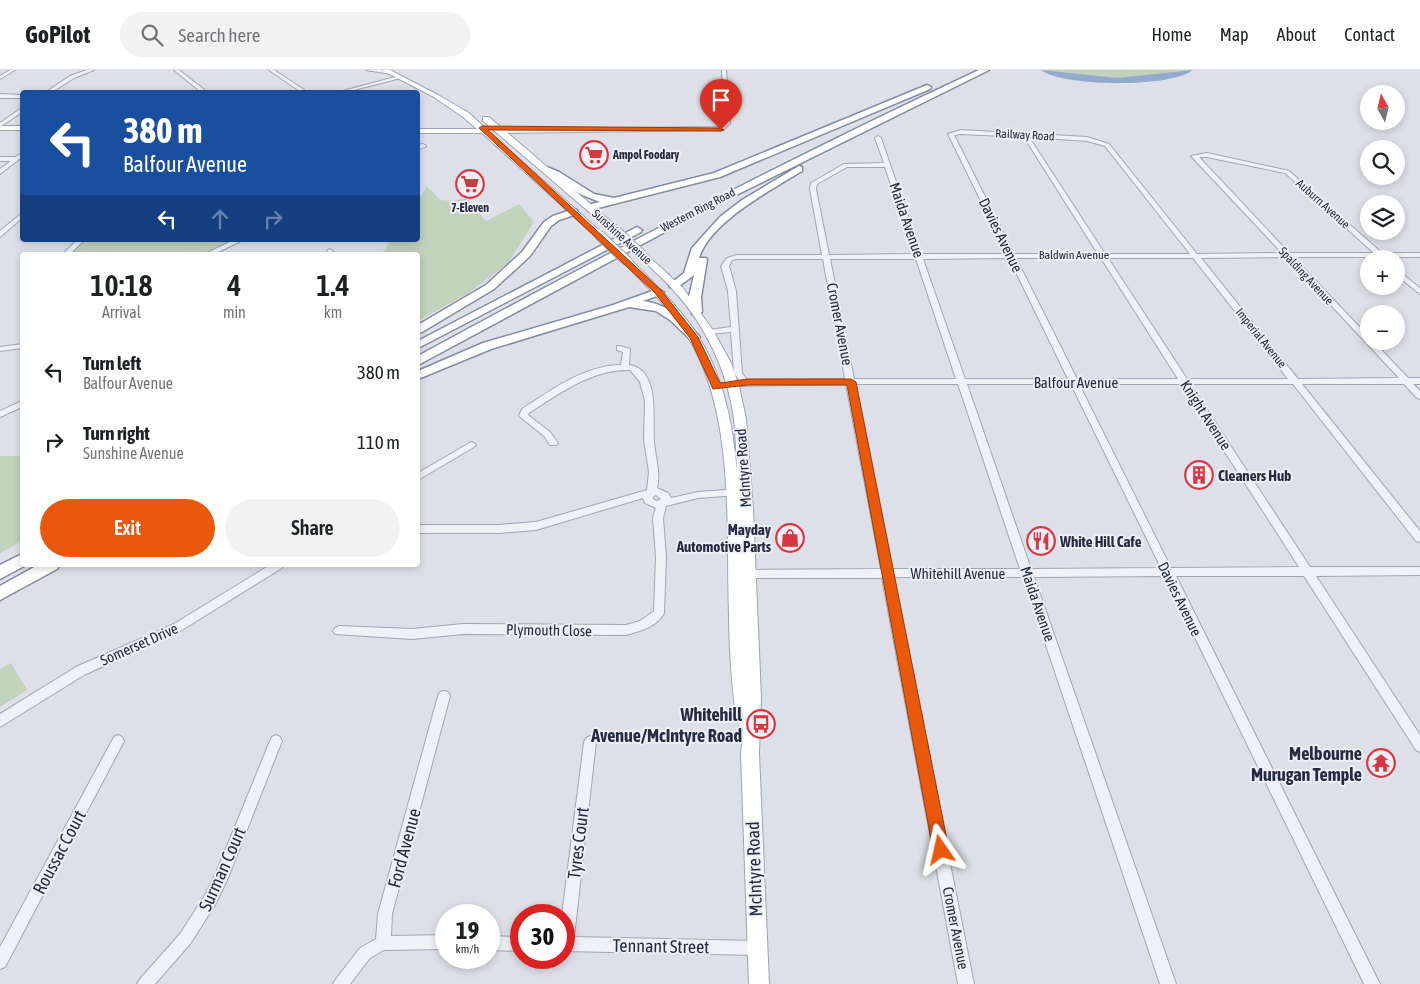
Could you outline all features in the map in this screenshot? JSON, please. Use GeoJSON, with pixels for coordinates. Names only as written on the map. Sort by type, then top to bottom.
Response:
{"type":"FeatureCollection","features":[{"type":"Feature","properties":{"kind":"highway"},"geometry":{"type":"LineString","coordinates":[[590,207],[717,175],[858,118],[967,70]]}},
{"type":"Feature","properties":{"kind":"highway","name":"Western Ring Road"},"geometry":{"type":"LineString","coordinates":[[420,360],[651,234],[879,120],[985,70]]}},
{"type":"Feature","properties":{"kind":"highway"},"geometry":{"type":"LineString","coordinates":[[763,166],[858,118]]}},
{"type":"Feature","properties":{"kind":"highway"},"geometry":{"type":"LineString","coordinates":[[674,285],[689,274],[697,248],[723,218],[745,202],[879,120]]}},
{"type":"Feature","properties":{"kind":"highway"},"geometry":{"type":"LineString","coordinates":[[548,170],[560,174],[586,195],[599,199],[616,200]]}},
{"type":"Feature","properties":{"kind":"highway"},"geometry":{"type":"LineString","coordinates":[[526,254],[546,218],[566,205]]}},
{"type":"Feature","properties":{"kind":"highway"},"geometry":{"type":"LineString","coordinates":[[420,329],[490,287],[526,254],[547,224],[556,218],[574,212]]}},
{"type":"Feature","properties":{"kind":"highway","name":"Western Ring Road"},"geometry":{"type":"LineString","coordinates":[[420,344],[643,227]]}},
{"type":"Feature","properties":{"kind":"highway"},"geometry":{"type":"LineString","coordinates":[[696,312],[695,297],[708,237]]}},
{"type":"Feature","properties":{"kind":"highway"},"geometry":{"type":"LineString","coordinates":[[420,375],[487,346],[658,292]]}},
{"type":"Feature","properties":{"kind":"highway"},"geometry":{"type":"LineString","coordinates":[[616,306],[645,304],[662,308],[694,337]]}},
{"type":"Feature","properties":{"kind":"highway"},"geometry":{"type":"LineString","coordinates":[[0,572],[20,561]]}},
{"type":"Feature","properties":{"kind":"highway"},"geometry":{"type":"LineString","coordinates":[[0,594],[47,567]]}},
{"type":"Feature","properties":{"kind":"main road"},"geometry":{"type":"LineString","coordinates":[[395,74],[460,101],[472,109]]}},
{"type":"Feature","properties":{"kind":"main road","name":"Sunshine Avenue"},"geometry":{"type":"LineString","coordinates":[[395,74],[447,102],[475,122],[628,262],[658,292],[694,337],[714,381]]}},
{"type":"Feature","properties":{"kind":"main road","name":"Sunshine Avenue"},"geometry":{"type":"LineString","coordinates":[[481,115],[548,170],[674,285],[696,312],[709,332]]}},
{"type":"Feature","properties":{"kind":"main road"},"geometry":{"type":"LineString","coordinates":[[420,129],[462,126],[475,122]]}},
{"type":"Feature","properties":{"kind":"main road"},"geometry":{"type":"LineString","coordinates":[[0,127],[20,128]]}},
{"type":"Feature","properties":{"kind":"main road"},"geometry":{"type":"LineString","coordinates":[[420,129],[498,130]]}},
{"type":"Feature","properties":{"kind":"main road"},"geometry":{"type":"LineString","coordinates":[[420,129],[484,130]]}},
{"type":"Feature","properties":{"kind":"main road"},"geometry":{"type":"LineString","coordinates":[[468,131],[504,149]]}},
{"type":"Feature","properties":{"kind":"main road"},"geometry":{"type":"LineString","coordinates":[[574,212],[590,207]]}},
{"type":"Feature","properties":{"kind":"main road"},"geometry":{"type":"LineString","coordinates":[[658,292],[674,285]]}},
{"type":"Feature","properties":{"kind":"main road"},"geometry":{"type":"LineString","coordinates":[[709,332],[704,338],[712,356],[714,381],[739,384]]}},
{"type":"Feature","properties":{"kind":"main road","name":"McIntyre Road"},"geometry":{"type":"LineString","coordinates":[[709,332],[725,363],[739,384],[742,436],[739,492],[742,574],[736,621],[742,699],[750,754],[759,984]]}},
{"type":"Feature","properties":{"kind":"main road","name":"McIntyre Road"},"geometry":{"type":"LineString","coordinates":[[714,381],[739,492]]}},
{"type":"Feature","properties":{"kind":"street"},"geometry":{"type":"LineString","coordinates":[[0,78],[13,70]]}},
{"type":"Feature","properties":{"kind":"street"},"geometry":{"type":"LineString","coordinates":[[53,90],[72,77],[92,70]]}},
{"type":"Feature","properties":{"kind":"street"},"geometry":{"type":"LineString","coordinates":[[176,70],[201,90]]}},
{"type":"Feature","properties":{"kind":"street"},"geometry":{"type":"LineString","coordinates":[[271,70],[301,90]]}},
{"type":"Feature","properties":{"kind":"street"},"geometry":{"type":"LineString","coordinates":[[368,70],[395,74]]}},
{"type":"Feature","properties":{"kind":"street"},"geometry":{"type":"LineString","coordinates":[[498,130],[721,130],[727,124],[724,70]]}},
{"type":"Feature","properties":{"kind":"street"},"geometry":{"type":"LineString","coordinates":[[350,90],[376,84],[395,74]]}},
{"type":"Feature","properties":{"kind":"street"},"geometry":{"type":"LineString","coordinates":[[0,96],[20,96]]}},
{"type":"Feature","properties":{"kind":"street"},"geometry":{"type":"LineString","coordinates":[[0,127],[20,112]]}},
{"type":"Feature","properties":{"kind":"street"},"geometry":{"type":"LineString","coordinates":[[498,130],[554,130]]}},
{"type":"Feature","properties":{"kind":"street"},"geometry":{"type":"LineString","coordinates":[[510,140],[517,134],[530,131]]}},
{"type":"Feature","properties":{"kind":"street","name":"Railway Road"},"geometry":{"type":"LineString","coordinates":[[953,132],[1026,135],[1098,141]]}},
{"type":"Feature","properties":{"kind":"street","name":"Davies Avenue"},"geometry":{"type":"LineString","coordinates":[[953,132],[952,137],[1372,984]]}},
{"type":"Feature","properties":{"kind":"street","name":"Knight Avenue"},"geometry":{"type":"LineString","coordinates":[[1026,135],[1306,572],[1420,746]]}},
{"type":"Feature","properties":{"kind":"street","name":"Maida Avenue"},"geometry":{"type":"LineString","coordinates":[[878,138],[1168,984]]}},
{"type":"Feature","properties":{"kind":"street","name":"Imperial Avenue"},"geometry":{"type":"LineString","coordinates":[[1098,141],[1109,147],[1420,538]]}},
{"type":"Feature","properties":{"kind":"street","name":"Auburn Avenue"},"geometry":{"type":"LineString","coordinates":[[1195,155],[1210,156],[1285,171],[1373,250]]}},
{"type":"Feature","properties":{"kind":"street","name":"Spalding Avenue"},"geometry":{"type":"LineString","coordinates":[[1195,155],[1197,160],[1420,396]]}},
{"type":"Feature","properties":{"kind":"street"},"geometry":{"type":"LineString","coordinates":[[0,159],[20,157]]}},
{"type":"Feature","properties":{"kind":"street"},"geometry":{"type":"LineString","coordinates":[[0,172],[20,157]]}},
{"type":"Feature","properties":{"kind":"street","name":"Cromer Avenue"},"geometry":{"type":"LineString","coordinates":[[887,165],[846,165],[813,185],[966,984]]}},
{"type":"Feature","properties":{"kind":"street"},"geometry":{"type":"LineString","coordinates":[[0,235],[20,217]]}},
{"type":"Feature","properties":{"kind":"street"},"geometry":{"type":"LineString","coordinates":[[14,223],[20,223]]}},
{"type":"Feature","properties":{"kind":"street"},"geometry":{"type":"LineString","coordinates":[[68,252],[79,242]]}},
{"type":"Feature","properties":{"kind":"street"},"geometry":{"type":"LineString","coordinates":[[213,252],[235,242]]}},
{"type":"Feature","properties":{"kind":"street","name":"Baldwin Avenue"},"geometry":{"type":"LineString","coordinates":[[1405,256],[1420,255]]}},
{"type":"Feature","properties":{"kind":"street","name":"Baldwin Avenue"},"geometry":{"type":"LineString","coordinates":[[729,260],[741,256],[1360,257]]}},
{"type":"Feature","properties":{"kind":"street","name":"McIntyre Road"},"geometry":{"type":"LineString","coordinates":[[729,260],[725,266],[732,286],[739,384]]}},
{"type":"Feature","properties":{"kind":"street"},"geometry":{"type":"LineString","coordinates":[[1405,279],[1420,292]]}},
{"type":"Feature","properties":{"kind":"street"},"geometry":{"type":"LineString","coordinates":[[709,332],[734,329]]}},
{"type":"Feature","properties":{"kind":"street"},"geometry":{"type":"LineString","coordinates":[[0,349],[20,346]]}},
{"type":"Feature","properties":{"kind":"street"},"geometry":{"type":"LineString","coordinates":[[620,348],[627,351],[628,354],[625,367]]}},
{"type":"Feature","properties":{"kind":"street"},"geometry":{"type":"LineString","coordinates":[[553,443],[547,434],[522,414],[525,411],[575,381],[614,367],[632,368],[640,374],[650,404],[649,440],[655,481],[663,498]]}},
{"type":"Feature","properties":{"kind":"street","name":"Balfour Avenue"},"geometry":{"type":"LineString","coordinates":[[739,384],[851,382],[1420,381]]}},
{"type":"Feature","properties":{"kind":"street"},"geometry":{"type":"LineString","coordinates":[[0,414],[20,405]]}},
{"type":"Feature","properties":{"kind":"street"},"geometry":{"type":"LineString","coordinates":[[420,476],[471,445]]}},
{"type":"Feature","properties":{"kind":"street"},"geometry":{"type":"LineString","coordinates":[[650,498],[655,481]]}},
{"type":"Feature","properties":{"kind":"street"},"geometry":{"type":"LineString","coordinates":[[420,529],[522,528],[557,521],[614,503],[650,498],[739,492]]}},
{"type":"Feature","properties":{"kind":"street","name":"Plymouth Close"},"geometry":{"type":"LineString","coordinates":[[650,498],[658,518]]}},
{"type":"Feature","properties":{"kind":"street","name":"Plymouth Close"},"geometry":{"type":"LineString","coordinates":[[338,631],[412,634],[455,629],[626,630],[639,628],[650,623],[659,613],[660,557],[658,518],[663,498]]}},
{"type":"Feature","properties":{"kind":"street","name":"Somerset Drive"},"geometry":{"type":"LineString","coordinates":[[0,721],[80,671],[178,627],[275,567]]}},
{"type":"Feature","properties":{"kind":"street","name":"Whitehill Avenue"},"geometry":{"type":"LineString","coordinates":[[742,574],[1420,571]]}},
{"type":"Feature","properties":{"kind":"street","name":"Ford Avenue"},"geometry":{"type":"LineString","coordinates":[[382,943],[385,914],[444,696]]}},
{"type":"Feature","properties":{"kind":"street","name":"Surman Court"},"geometry":{"type":"LineString","coordinates":[[145,984],[185,939],[210,900],[221,878],[276,741]]}},
{"type":"Feature","properties":{"kind":"street","name":"Roussac Court"},"geometry":{"type":"LineString","coordinates":[[0,962],[118,742]]}},
{"type":"Feature","properties":{"kind":"street","name":"Tyres Court"},"geometry":{"type":"LineString","coordinates":[[570,904],[590,742]]}},
{"type":"Feature","properties":{"kind":"street"},"geometry":{"type":"LineString","coordinates":[[341,984],[365,953],[382,943],[435,942]]}},
{"type":"Feature","properties":{"kind":"street","name":"Tennant Street"},"geometry":{"type":"LineString","coordinates":[[575,944],[757,948]]}},
{"type":"Feature","properties":{"kind":"green space"},"geometry":{"type":"Polygon","coordinates":[[[1045,70],[1189,70],[1154,78],[1117,81],[1080,78],[1045,70]]]}},
{"type":"Feature","properties":{"kind":"green space"},"geometry":{"type":"Polygon","coordinates":[[[427,186],[440,200],[453,201],[466,198],[486,221],[519,204],[534,222],[508,263],[470,292],[420,320],[420,252],[383,252],[390,242],[420,242],[420,198],[427,186]]]}},
{"type":"Feature","properties":{"kind":"green space"},"geometry":{"type":"Polygon","coordinates":[[[82,242],[230,242],[207,252],[71,252],[82,242]]]}},
{"type":"Feature","properties":{"kind":"green space"},"geometry":{"type":"Polygon","coordinates":[[[0,456],[20,456],[20,542],[0,553],[0,456]]]}},
{"type":"Feature","properties":{"kind":"green space"},"geometry":{"type":"Polygon","coordinates":[[[11,663],[27,690],[0,707],[0,669],[11,663]]]}},
{"type":"Feature","properties":{"kind":"waterway"},"geometry":{"type":"LineString","coordinates":[[1045,70],[1080,78],[1117,81],[1154,78],[1189,70]]}},
{"type":"Feature","properties":{"kind":"place","name":"Ampol Foodary"},"geometry":{"type":"Point","coordinates":[594,155]}},
{"type":"Feature","properties":{"kind":"place","name":"7-Eleven"},"geometry":{"type":"Point","coordinates":[470,184]}},
{"type":"Feature","properties":{"kind":"place","name":"Cleaners Hub"},"geometry":{"type":"Point","coordinates":[1199,475]}},
{"type":"Feature","properties":{"kind":"place","name":"Mayday Automotive Parts"},"geometry":{"type":"Point","coordinates":[790,538]}},
{"type":"Feature","properties":{"kind":"place","name":"White Hill Cafe"},"geometry":{"type":"Point","coordinates":[1041,541]}},
{"type":"Feature","properties":{"kind":"place","name":"Whitehill Avenue/McIntyre Road"},"geometry":{"type":"Point","coordinates":[761,724]}},
{"type":"Feature","properties":{"kind":"place","name":"Melbourne Murugan Temple"},"geometry":{"type":"Point","coordinates":[1381,763]}},
{"type":"Feature","properties":{"kind":"route"},"geometry":{"type":"LineString","coordinates":[[721,130],[482,128],[658,292],[694,337],[716,387],[745,382],[851,382],[941,850]]}}]}
